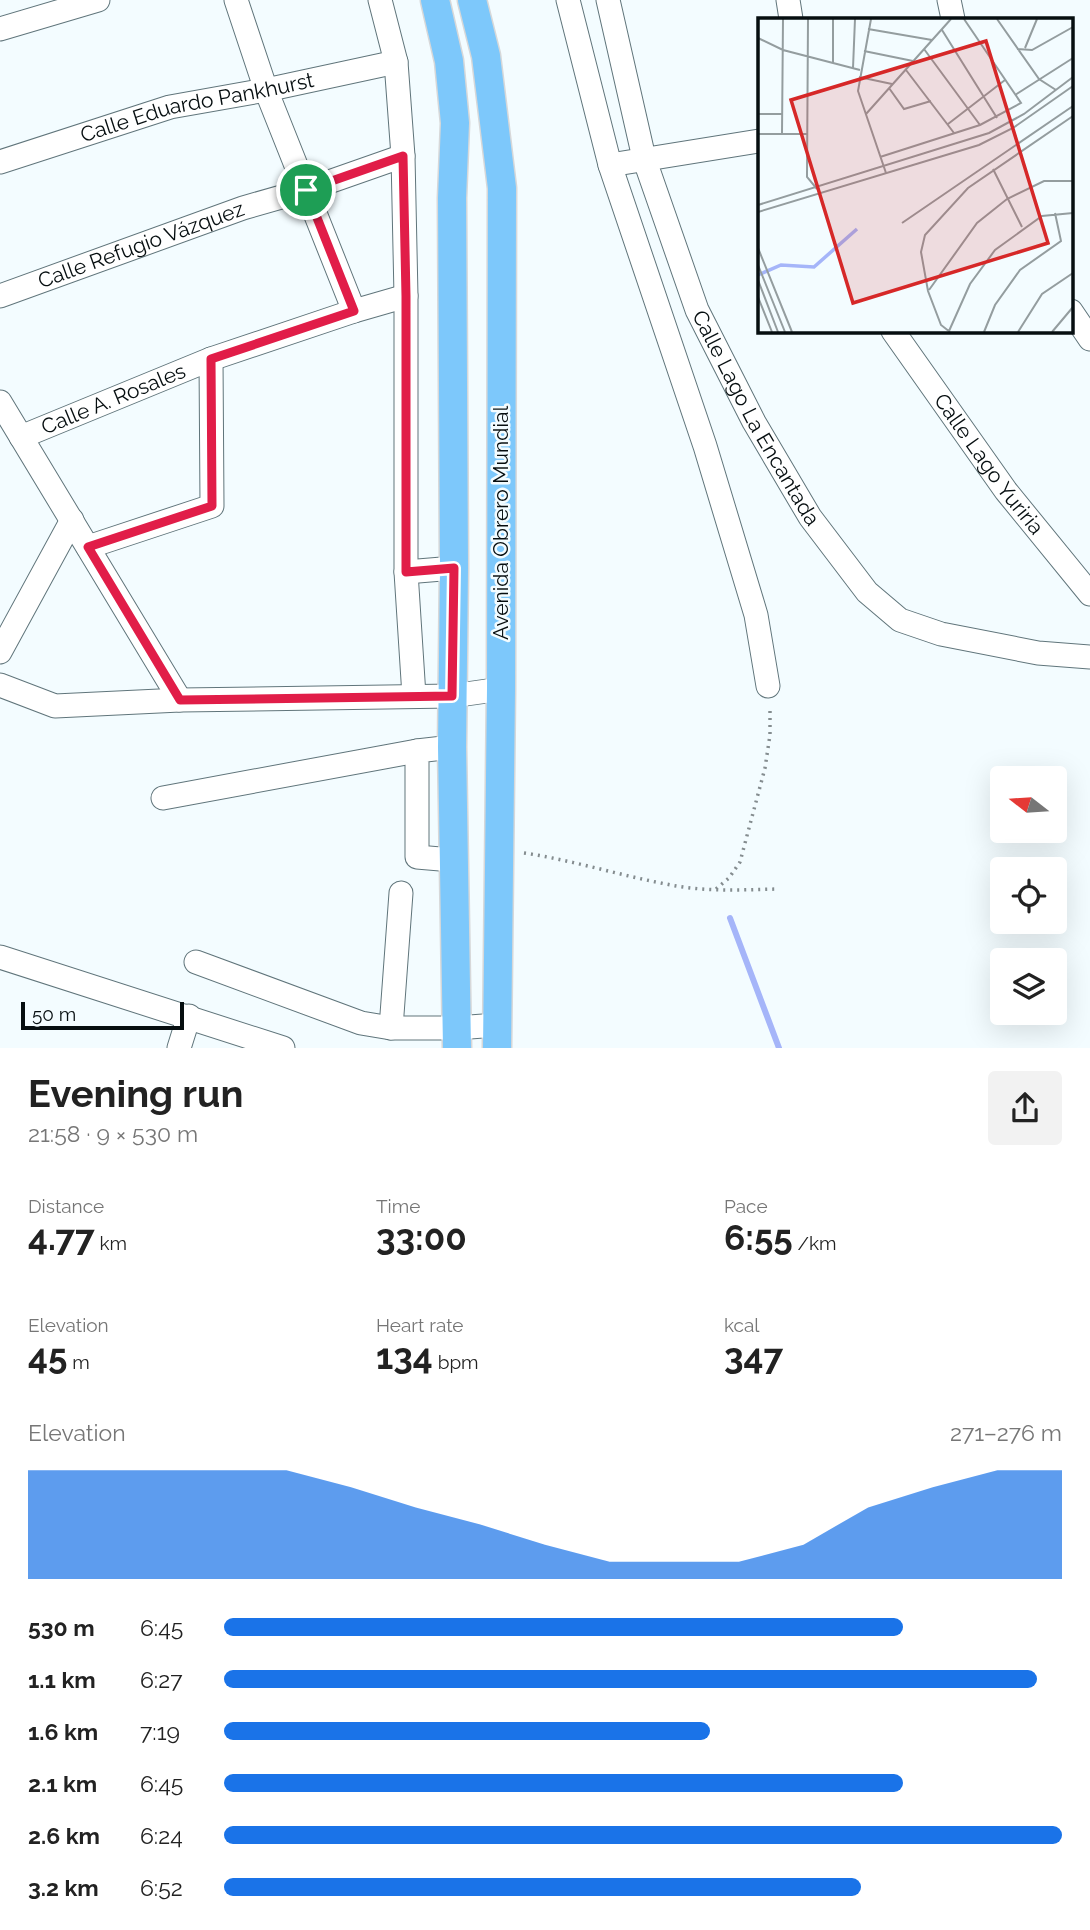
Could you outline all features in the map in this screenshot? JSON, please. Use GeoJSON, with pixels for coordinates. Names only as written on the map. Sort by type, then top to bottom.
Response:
{"type":"FeatureCollection","features":[{"type":"Feature","properties":{"kind":"main road"},"geometry":{"type":"LineString","coordinates":[[435,0],[449,61],[455,123],[452,198],[452,860],[457,1038]]}},
{"type":"Feature","properties":{"kind":"main road","name":"Avenida Obrero Mundial"},"geometry":{"type":"LineString","coordinates":[[472,0],[486,56],[502,188],[501,689],[493,1039]]}},
{"type":"Feature","properties":{"kind":"street"},"geometry":{"type":"LineString","coordinates":[[0,29],[98,0]]}},
{"type":"Feature","properties":{"kind":"street"},"geometry":{"type":"LineString","coordinates":[[236,0],[266,90],[354,311]]}},
{"type":"Feature","properties":{"kind":"street"},"geometry":{"type":"LineString","coordinates":[[380,0],[396,62],[403,156],[406,572],[414,696]]}},
{"type":"Feature","properties":{"kind":"street","name":"Calle Lago La Encantada"},"geometry":{"type":"LineString","coordinates":[[568,0],[610,165],[705,446],[755,615],[768,686]]}},
{"type":"Feature","properties":{"kind":"street","name":"Calle Lago La Encantada"},"geometry":{"type":"LineString","coordinates":[[608,0],[644,158],[698,310],[754,422],[810,517],[867,592],[900,620],[941,634],[1038,653],[1090,657]]}},
{"type":"Feature","properties":{"kind":"street"},"geometry":{"type":"LineString","coordinates":[[788,0],[791,18]]}},
{"type":"Feature","properties":{"kind":"street"},"geometry":{"type":"LineString","coordinates":[[949,0],[953,18]]}},
{"type":"Feature","properties":{"kind":"street","name":"Calle Eduardo Pankhurst"},"geometry":{"type":"LineString","coordinates":[[0,162],[170,107],[396,62]]}},
{"type":"Feature","properties":{"kind":"street"},"geometry":{"type":"LineString","coordinates":[[610,165],[758,141]]}},
{"type":"Feature","properties":{"kind":"street","name":"Calle Refugio Vázquez"},"geometry":{"type":"LineString","coordinates":[[0,296],[243,208],[306,190],[403,156]]}},
{"type":"Feature","properties":{"kind":"street","name":"Calle A. Rosales"},"geometry":{"type":"LineString","coordinates":[[20,437],[211,359],[406,296]]}},
{"type":"Feature","properties":{"kind":"street"},"geometry":{"type":"LineString","coordinates":[[1072,312],[1090,339]]}},
{"type":"Feature","properties":{"kind":"street","name":"Calle Lago Yuriria"},"geometry":{"type":"LineString","coordinates":[[894,332],[1006,491],[1090,594]]}},
{"type":"Feature","properties":{"kind":"street"},"geometry":{"type":"LineString","coordinates":[[88,547],[212,506],[211,359]]}},
{"type":"Feature","properties":{"kind":"street"},"geometry":{"type":"LineString","coordinates":[[0,402],[180,700]]}},
{"type":"Feature","properties":{"kind":"street"},"geometry":{"type":"LineString","coordinates":[[0,652],[72,520]]}},
{"type":"Feature","properties":{"kind":"street"},"geometry":{"type":"LineString","coordinates":[[406,572],[454,568]]}},
{"type":"Feature","properties":{"kind":"street"},"geometry":{"type":"LineString","coordinates":[[0,685],[55,706],[180,700],[452,696],[501,689]]}},
{"type":"Feature","properties":{"kind":"street"},"geometry":{"type":"LineString","coordinates":[[163,798],[416,751],[452,747]]}},
{"type":"Feature","properties":{"kind":"street"},"geometry":{"type":"LineString","coordinates":[[416,751],[417,856],[452,860]]}},
{"type":"Feature","properties":{"kind":"street"},"geometry":{"type":"LineString","coordinates":[[391,1028],[401,893]]}},
{"type":"Feature","properties":{"kind":"street"},"geometry":{"type":"LineString","coordinates":[[0,957],[283,1048]]}},
{"type":"Feature","properties":{"kind":"street"},"geometry":{"type":"LineString","coordinates":[[196,962],[361,1023],[457,1038],[493,1039]]}},
{"type":"Feature","properties":{"kind":"street"},"geometry":{"type":"LineString","coordinates":[[179,1048],[189,1016]]}},
{"type":"Feature","properties":{"kind":"path"},"geometry":{"type":"LineString","coordinates":[[714,891],[729,878],[740,862],[765,768],[770,735],[768,686]]}},
{"type":"Feature","properties":{"kind":"path"},"geometry":{"type":"LineString","coordinates":[[498,849],[562,859],[667,885],[714,891],[778,889]]}},
{"type":"Feature","properties":{"kind":"waterway"},"geometry":{"type":"LineString","coordinates":[[730,918],[779,1048]]}},
{"type":"Feature","properties":{"kind":"route"},"geometry":{"type":"LineString","coordinates":[[403,156],[406,572],[454,568],[452,696],[180,700],[88,547],[212,506],[211,359],[354,311],[306,190],[403,156]]}}]}
